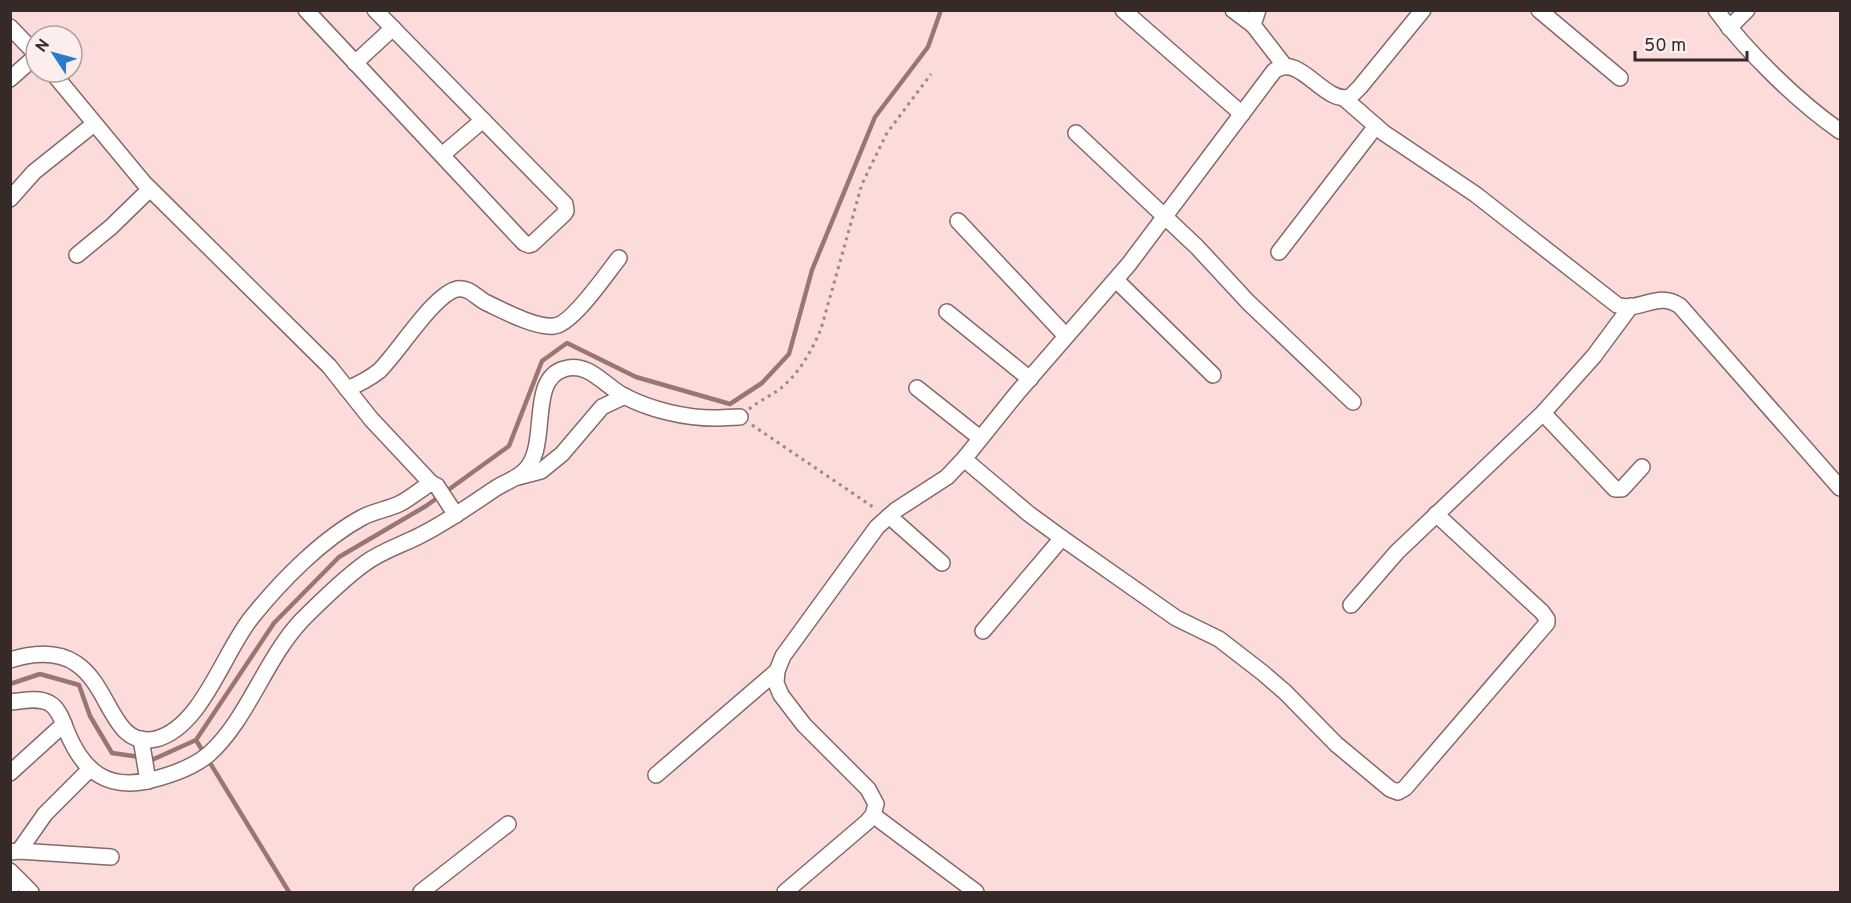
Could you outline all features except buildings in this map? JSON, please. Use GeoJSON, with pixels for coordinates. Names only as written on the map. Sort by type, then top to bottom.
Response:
{"type":"FeatureCollection","features":[{"type":"Feature","properties":{"kind":"street"},"geometry":{"type":"LineString","coordinates":[[306,10],[524,243],[529,245],[564,214],[566,211],[564,204],[375,10]]}},
{"type":"Feature","properties":{"kind":"street"},"geometry":{"type":"LineString","coordinates":[[1123,10],[1242,114]]}},
{"type":"Feature","properties":{"kind":"street"},"geometry":{"type":"LineString","coordinates":[[1233,10],[1252,25],[1284,65],[1295,69],[1333,94],[1345,99],[1376,126],[1475,194],[1611,301],[1623,307],[1667,299],[1680,306],[1840,488]]}},
{"type":"Feature","properties":{"kind":"street"},"geometry":{"type":"LineString","coordinates":[[1252,25],[1258,10]]}},
{"type":"Feature","properties":{"kind":"street"},"geometry":{"type":"LineString","coordinates":[[1345,99],[1360,87],[1423,10]]}},
{"type":"Feature","properties":{"kind":"street"},"geometry":{"type":"LineString","coordinates":[[1539,10],[1620,78]]}},
{"type":"Feature","properties":{"kind":"street"},"geometry":{"type":"LineString","coordinates":[[1716,10],[1729,28],[1771,72],[1840,131]]}},
{"type":"Feature","properties":{"kind":"street"},"geometry":{"type":"LineString","coordinates":[[1729,28],[1747,10]]}},
{"type":"Feature","properties":{"kind":"street"},"geometry":{"type":"LineString","coordinates":[[10,27],[24,42]]}},
{"type":"Feature","properties":{"kind":"street"},"geometry":{"type":"LineString","coordinates":[[355,63],[393,28]]}},
{"type":"Feature","properties":{"kind":"street"},"geometry":{"type":"LineString","coordinates":[[785,892],[873,815],[876,804],[868,789],[792,711],[776,683],[777,671],[792,640],[860,549],[888,516],[946,477],[964,459],[1030,378],[1116,280],[1274,71],[1284,65]]}},
{"type":"Feature","properties":{"kind":"street"},"geometry":{"type":"LineString","coordinates":[[10,79],[24,66]]}},
{"type":"Feature","properties":{"kind":"street"},"geometry":{"type":"LineString","coordinates":[[62,84],[150,189],[329,366],[371,419],[434,484],[454,512]]}},
{"type":"Feature","properties":{"kind":"street"},"geometry":{"type":"LineString","coordinates":[[442,156],[483,120]]}},
{"type":"Feature","properties":{"kind":"street"},"geometry":{"type":"LineString","coordinates":[[10,200],[34,172],[94,124]]}},
{"type":"Feature","properties":{"kind":"street"},"geometry":{"type":"LineString","coordinates":[[1279,252],[1376,126]]}},
{"type":"Feature","properties":{"kind":"street"},"geometry":{"type":"LineString","coordinates":[[1076,133],[1197,247],[1248,302],[1353,402]]}},
{"type":"Feature","properties":{"kind":"street"},"geometry":{"type":"LineString","coordinates":[[77,255],[111,227],[150,189]]}},
{"type":"Feature","properties":{"kind":"street"},"geometry":{"type":"LineString","coordinates":[[958,221],[1066,336]]}},
{"type":"Feature","properties":{"kind":"street"},"geometry":{"type":"LineString","coordinates":[[347,389],[363,382],[379,370],[433,306],[455,289],[466,289],[482,300],[531,321],[555,326],[565,322],[577,310],[619,258]]}},
{"type":"Feature","properties":{"kind":"street"},"geometry":{"type":"LineString","coordinates":[[1116,280],[1213,375]]}},
{"type":"Feature","properties":{"kind":"street"},"geometry":{"type":"LineString","coordinates":[[1351,605],[1397,552],[1543,413],[1594,356],[1630,306]]}},
{"type":"Feature","properties":{"kind":"street"},"geometry":{"type":"LineString","coordinates":[[947,312],[1030,378]]}},
{"type":"Feature","properties":{"kind":"street"},"geometry":{"type":"LineString","coordinates":[[10,702],[31,700],[48,702],[57,711],[74,747],[90,770],[111,781],[172,773],[204,758],[232,728],[287,638],[317,606],[364,564],[422,535],[454,512],[522,473],[534,456],[542,397],[559,370],[567,367],[593,373],[625,396],[651,407],[686,415],[715,418],[740,417]]}},
{"type":"Feature","properties":{"kind":"street"},"geometry":{"type":"LineString","coordinates":[[917,388],[980,438]]}},
{"type":"Feature","properties":{"kind":"street"},"geometry":{"type":"LineString","coordinates":[[512,478],[541,471],[562,454],[602,407],[625,396]]}},
{"type":"Feature","properties":{"kind":"street"},"geometry":{"type":"LineString","coordinates":[[1543,413],[1616,489],[1622,489],[1642,467]]}},
{"type":"Feature","properties":{"kind":"street"},"geometry":{"type":"LineString","coordinates":[[964,459],[1029,514],[1062,538],[1176,618],[1212,635],[1237,653],[1286,692],[1341,749],[1390,789],[1398,792],[1412,780],[1546,623],[1547,619],[1436,514]]}},
{"type":"Feature","properties":{"kind":"street"},"geometry":{"type":"LineString","coordinates":[[141,743],[167,735],[182,724],[212,682],[243,628],[306,560],[351,524],[399,504],[434,484]]}},
{"type":"Feature","properties":{"kind":"street"},"geometry":{"type":"LineString","coordinates":[[888,516],[942,563]]}},
{"type":"Feature","properties":{"kind":"street"},"geometry":{"type":"LineString","coordinates":[[983,631],[1062,538]]}},
{"type":"Feature","properties":{"kind":"street"},"geometry":{"type":"LineString","coordinates":[[10,660],[30,655],[51,655],[63,657],[82,666],[95,681],[120,726],[141,743],[147,778]]}},
{"type":"Feature","properties":{"kind":"street"},"geometry":{"type":"LineString","coordinates":[[657,775],[777,671]]}},
{"type":"Feature","properties":{"kind":"street"},"geometry":{"type":"LineString","coordinates":[[10,773],[64,724]]}},
{"type":"Feature","properties":{"kind":"street"},"geometry":{"type":"LineString","coordinates":[[15,852],[45,814],[90,770]]}},
{"type":"Feature","properties":{"kind":"street"},"geometry":{"type":"LineString","coordinates":[[873,815],[976,892]]}},
{"type":"Feature","properties":{"kind":"street"},"geometry":{"type":"LineString","coordinates":[[421,892],[508,824]]}},
{"type":"Feature","properties":{"kind":"street"},"geometry":{"type":"LineString","coordinates":[[15,852],[111,857]]}},
{"type":"Feature","properties":{"kind":"street"},"geometry":{"type":"LineString","coordinates":[[13,880],[31,892]]}},
{"type":"Feature","properties":{"kind":"path"},"geometry":{"type":"LineString","coordinates":[[888,516],[740,417],[778,390],[795,374],[814,346],[821,329],[862,184],[887,133],[931,74]]}},
{"type":"Feature","properties":{"kind":"waterway"},"geometry":{"type":"LineString","coordinates":[[10,684],[40,674],[79,685],[90,716],[112,753],[154,759],[196,740],[274,623],[339,557],[426,506],[509,446],[542,361],[567,343],[636,377],[730,404],[762,383],[789,354],[812,270],[875,117],[928,47],[941,10]]}},
{"type":"Feature","properties":{"kind":"waterway"},"geometry":{"type":"LineString","coordinates":[[196,740],[289,892]]}}]}
